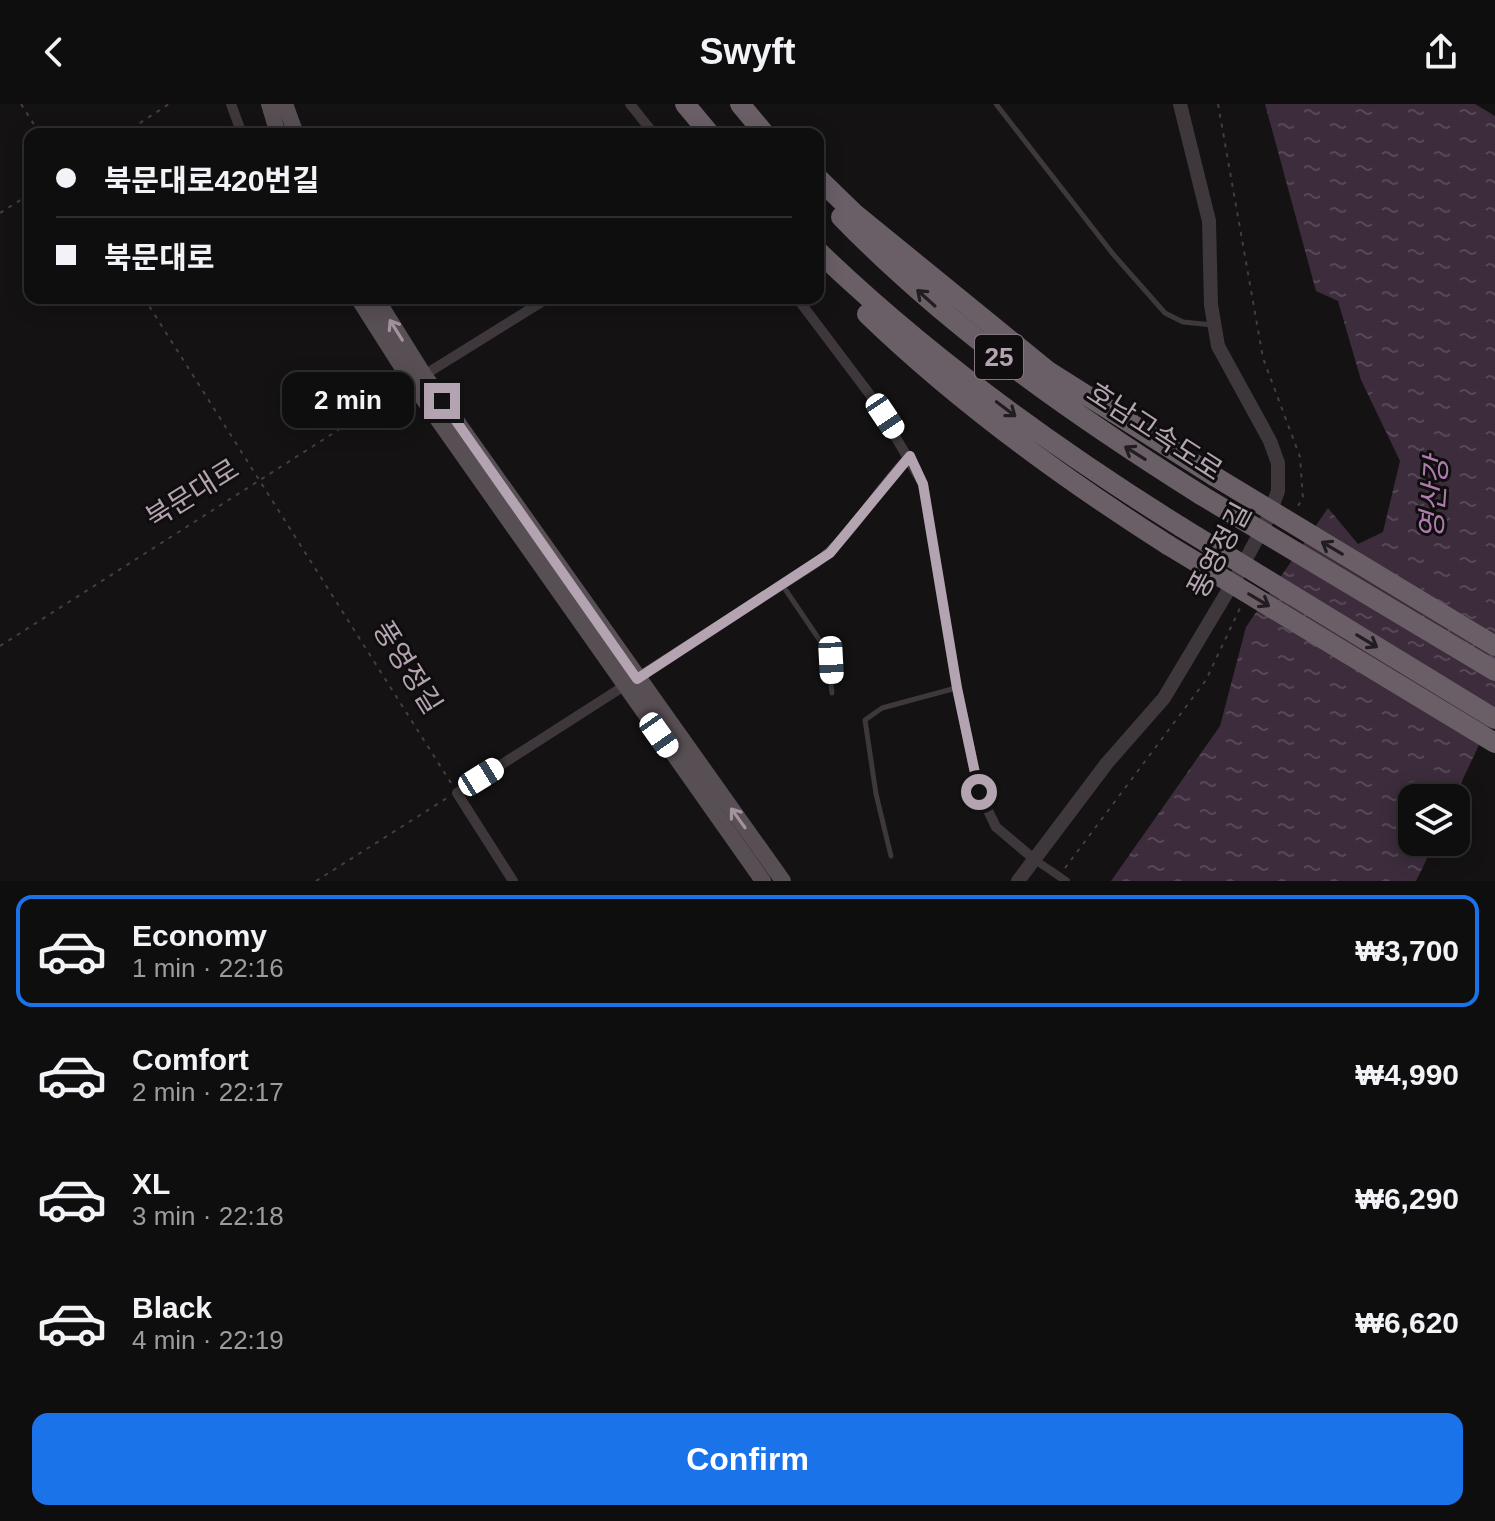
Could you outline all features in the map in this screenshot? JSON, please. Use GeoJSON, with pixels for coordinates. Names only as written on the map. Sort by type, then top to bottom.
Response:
{"type":"FeatureCollection","features":[{"type":"Feature","properties":{"kind":"highway"},"geometry":{"type":"LineString","coordinates":[[675,104],[693,128]]}},
{"type":"Feature","properties":{"kind":"highway"},"geometry":{"type":"LineString","coordinates":[[685,104],[705,128]]}},
{"type":"Feature","properties":{"kind":"highway"},"geometry":{"type":"LineString","coordinates":[[740,104],[760,128]]}},
{"type":"Feature","properties":{"kind":"highway"},"geometry":{"type":"LineString","coordinates":[[756,104],[776,128]]}},
{"type":"Feature","properties":{"kind":"highway"},"geometry":{"type":"LineString","coordinates":[[824,184],[877,233],[1048,371],[1214,476],[1495,646]]}},
{"type":"Feature","properties":{"kind":"highway","name":"호남고속도로"},"geometry":{"type":"LineString","coordinates":[[824,200],[903,277],[1031,383],[1201,495],[1495,671]]}},
{"type":"Feature","properties":{"kind":"highway","name":"25"},"geometry":{"type":"LineString","coordinates":[[824,256],[942,362],[1039,433],[1181,527],[1495,719]]}},
{"type":"Feature","properties":{"kind":"highway"},"geometry":{"type":"LineString","coordinates":[[824,273],[959,398],[1089,494],[1495,743]]}},
{"type":"Feature","properties":{"kind":"main road"},"geometry":{"type":"LineString","coordinates":[[269,104],[276,128]]}},
{"type":"Feature","properties":{"kind":"main road"},"geometry":{"type":"LineString","coordinates":[[285,104],[294,128]]}},
{"type":"Feature","properties":{"kind":"main road"},"geometry":{"type":"LineString","coordinates":[[361,304],[418,379],[631,682],[763,881]]}},
{"type":"Feature","properties":{"kind":"main road"},"geometry":{"type":"LineString","coordinates":[[379,304],[418,379]]}},
{"type":"Feature","properties":{"kind":"main road"},"geometry":{"type":"LineString","coordinates":[[631,682],[783,881]]}},
{"type":"Feature","properties":{"kind":"street"},"geometry":{"type":"LineString","coordinates":[[231,104],[240,128]]}},
{"type":"Feature","properties":{"kind":"street"},"geometry":{"type":"LineString","coordinates":[[630,104],[649,128]]}},
{"type":"Feature","properties":{"kind":"street","name":"풍영정길"},"geometry":{"type":"LineString","coordinates":[[1018,881],[1037,862],[1107,763],[1164,698],[1238,574],[1268,518],[1278,491],[1278,463],[1270,441],[1229,371],[1213,325],[1209,221],[1180,104]]}},
{"type":"Feature","properties":{"kind":"street"},"geometry":{"type":"LineString","coordinates":[[356,304],[367,314]]}},
{"type":"Feature","properties":{"kind":"street"},"geometry":{"type":"LineString","coordinates":[[418,379],[538,304]]}},
{"type":"Feature","properties":{"kind":"street"},"geometry":{"type":"LineString","coordinates":[[802,304],[874,400],[910,456],[923,484],[972,768],[986,811],[1003,833],[1037,862],[1066,881]]}},
{"type":"Feature","properties":{"kind":"street"},"geometry":{"type":"LineString","coordinates":[[513,881],[457,793],[830,553],[910,456]]}},
{"type":"Feature","properties":{"kind":"lane"},"geometry":{"type":"LineString","coordinates":[[996,104],[1113,254],[1165,313],[1183,322],[1213,325]]}},
{"type":"Feature","properties":{"kind":"lane"},"geometry":{"type":"LineString","coordinates":[[783,586],[827,651],[832,693]]}},
{"type":"Feature","properties":{"kind":"lane"},"geometry":{"type":"LineString","coordinates":[[891,856],[876,794],[865,720],[882,708],[957,688]]}},
{"type":"Feature","properties":{"kind":"path"},"geometry":{"type":"LineString","coordinates":[[21,104],[36,128]]}},
{"type":"Feature","properties":{"kind":"path"},"geometry":{"type":"LineString","coordinates":[[132,128],[169,104]]}},
{"type":"Feature","properties":{"kind":"path"},"geometry":{"type":"LineString","coordinates":[[0,213],[24,198]]}},
{"type":"Feature","properties":{"kind":"path","name":"풍영정길"},"geometry":{"type":"LineString","coordinates":[[148,304],[457,793]]}},
{"type":"Feature","properties":{"kind":"path","name":"북문대로"},"geometry":{"type":"LineString","coordinates":[[0,646],[418,379]]}},
{"type":"Feature","properties":{"kind":"path"},"geometry":{"type":"LineString","coordinates":[[316,881],[457,793]]}},
{"type":"Feature","properties":{"kind":"water","name":"영산강"},"geometry":{"type":"Polygon","coordinates":[[[1265,104],[1475,104],[1495,116],[1495,711],[1461,784],[1398,784],[1398,856],[1428,856],[1416,881],[1111,881],[1220,726],[1246,627],[1328,508],[1358,544],[1383,532],[1400,461],[1361,380],[1338,301],[1316,291],[1265,104]]]}},
{"type":"Feature","properties":{"kind":"route"},"geometry":{"type":"LineString","coordinates":[[442,401],[637,679],[830,553],[866,505],[910,456],[923,484],[936,546],[957,688],[979,792]]}}]}
